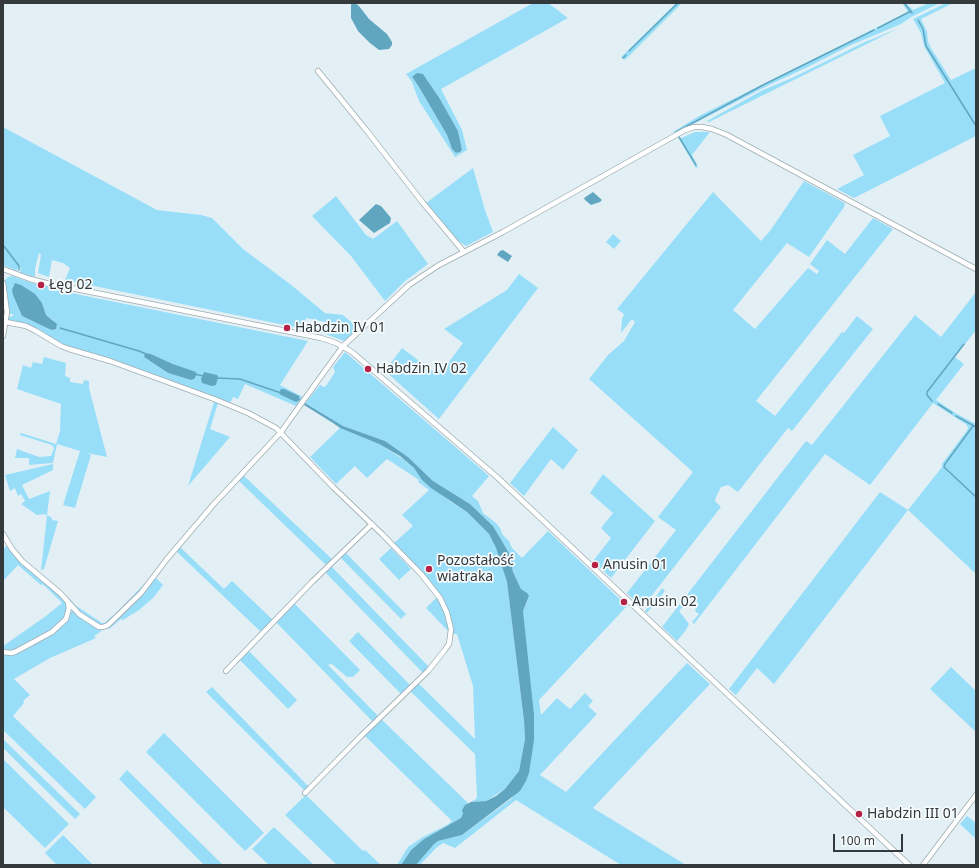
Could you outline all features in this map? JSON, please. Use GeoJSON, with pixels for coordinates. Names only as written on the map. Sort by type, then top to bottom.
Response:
{"type":"FeatureCollection","features":[{"type":"Feature","properties":{"kind":"street"},"geometry":{"type":"LineString","coordinates":[[318,71],[464,252]]}},
{"type":"Feature","properties":{"kind":"street"},"geometry":{"type":"LineString","coordinates":[[3,534],[12,549],[22,561],[52,585],[79,614],[103,628],[113,622],[141,593],[167,559],[225,491],[281,432],[343,346],[414,281],[439,265],[543,210],[685,130],[694,127],[712,129],[727,135],[976,269]]}},
{"type":"Feature","properties":{"kind":"street"},"geometry":{"type":"LineString","coordinates":[[3,269],[46,283],[321,338],[343,346],[361,359],[498,478],[909,865]]}},
{"type":"Feature","properties":{"kind":"street"},"geometry":{"type":"LineString","coordinates":[[3,283],[7,307],[3,336]]}},
{"type":"Feature","properties":{"kind":"street"},"geometry":{"type":"LineString","coordinates":[[6,322],[26,326],[65,348],[110,361],[222,402],[248,413],[281,432],[333,487],[372,524],[420,574],[440,598],[446,608],[451,629],[448,644],[442,655],[428,671],[305,793]]}},
{"type":"Feature","properties":{"kind":"street"},"geometry":{"type":"LineString","coordinates":[[226,671],[312,582],[372,524]]}},
{"type":"Feature","properties":{"kind":"street"},"geometry":{"type":"LineString","coordinates":[[3,652],[15,652],[52,632],[66,619],[69,608],[68,602]]}},
{"type":"Feature","properties":{"kind":"street"},"geometry":{"type":"LineString","coordinates":[[923,865],[976,795]]}},
{"type":"Feature","properties":{"kind":"shaded area"},"geometry":{"type":"Polygon","coordinates":[[[352,3],[359,6],[369,19],[387,34],[392,42],[389,49],[379,50],[358,31],[351,18],[352,3]]]}},
{"type":"Feature","properties":{"kind":"shaded area"},"geometry":{"type":"Polygon","coordinates":[[[533,3],[548,3],[568,18],[441,89],[462,130],[467,150],[455,157],[419,101],[412,82],[406,74],[533,3]],[[423,74],[412,78],[419,87],[447,135],[452,149],[456,153],[460,152],[462,151],[458,131],[440,99],[423,74]]]}},
{"type":"Feature","properties":{"kind":"shaded area"},"geometry":{"type":"Polygon","coordinates":[[[676,3],[682,3],[625,60],[621,57],[676,3]]]}},
{"type":"Feature","properties":{"kind":"shaded area"},"geometry":{"type":"Polygon","coordinates":[[[902,3],[906,3],[913,10],[929,3],[940,3],[911,17],[901,24],[849,46],[675,133],[673,132],[699,116],[908,12],[902,3]]]}},
{"type":"Feature","properties":{"kind":"shaded area"},"geometry":{"type":"Polygon","coordinates":[[[946,3],[953,3],[921,19],[927,32],[928,42],[951,80],[976,68],[976,136],[854,198],[837,189],[864,175],[853,155],[890,136],[880,116],[945,83],[924,46],[921,33],[913,19],[946,3]]]}},
{"type":"Feature","properties":{"kind":"shaded area"},"geometry":{"type":"Polygon","coordinates":[[[899,28],[709,122],[707,121],[763,90],[792,78],[865,42],[899,28]]]}},
{"type":"Feature","properties":{"kind":"shaded area"},"geometry":{"type":"Polygon","coordinates":[[[417,73],[423,74],[440,99],[458,131],[462,150],[460,152],[456,153],[452,149],[447,135],[412,77],[417,73]]]}},
{"type":"Feature","properties":{"kind":"shaded area"},"geometry":{"type":"Polygon","coordinates":[[[3,127],[157,210],[201,215],[212,218],[243,249],[290,284],[325,313],[343,315],[357,327],[352,331],[354,333],[344,341],[320,332],[326,326],[326,322],[306,318],[304,329],[65,280],[70,268],[63,263],[52,260],[49,277],[38,273],[41,255],[39,253],[35,269],[35,277],[20,273],[21,268],[18,267],[17,271],[3,265],[3,127]]]}},
{"type":"Feature","properties":{"kind":"shaded area"},"geometry":{"type":"Polygon","coordinates":[[[695,132],[710,132],[692,155],[698,167],[696,168],[679,139],[695,132]]]}},
{"type":"Feature","properties":{"kind":"shaded area"},"geometry":{"type":"Polygon","coordinates":[[[473,168],[493,232],[466,246],[457,240],[426,203],[473,168]]]}},
{"type":"Feature","properties":{"kind":"shaded area"},"geometry":{"type":"Polygon","coordinates":[[[804,181],[845,203],[844,207],[809,257],[787,243],[733,310],[755,329],[808,268],[817,274],[819,271],[810,264],[827,240],[845,254],[873,218],[893,229],[756,401],[775,416],[842,332],[844,333],[857,316],[873,329],[792,431],[788,428],[738,492],[728,485],[721,487],[715,501],[721,507],[642,608],[627,593],[676,530],[658,517],[693,472],[589,379],[608,355],[624,341],[635,322],[632,319],[621,333],[624,314],[617,309],[713,192],[761,241],[770,231],[804,181]]]}},
{"type":"Feature","properties":{"kind":"shaded area"},"geometry":{"type":"Polygon","coordinates":[[[593,192],[602,200],[591,205],[584,198],[593,192]]]}},
{"type":"Feature","properties":{"kind":"shaded area"},"geometry":{"type":"Polygon","coordinates":[[[336,196],[366,235],[373,239],[397,221],[428,264],[405,281],[385,301],[351,256],[312,216],[336,196]]]}},
{"type":"Feature","properties":{"kind":"shaded area"},"geometry":{"type":"Polygon","coordinates":[[[376,204],[381,206],[391,218],[390,223],[374,233],[359,220],[376,204]]]}},
{"type":"Feature","properties":{"kind":"shaded area"},"geometry":{"type":"Polygon","coordinates":[[[613,234],[621,241],[614,249],[606,242],[613,234]]]}},
{"type":"Feature","properties":{"kind":"shaded area"},"geometry":{"type":"Polygon","coordinates":[[[503,250],[512,256],[508,262],[497,255],[503,250]]]}},
{"type":"Feature","properties":{"kind":"shaded area"},"geometry":{"type":"Polygon","coordinates":[[[519,274],[538,288],[439,419],[385,371],[402,348],[435,373],[440,367],[446,366],[463,343],[444,329],[507,290],[519,274]]]}},
{"type":"Feature","properties":{"kind":"shaded area"},"geometry":{"type":"Polygon","coordinates":[[[12,276],[32,283],[56,288],[56,290],[308,341],[280,385],[303,397],[296,406],[245,384],[238,399],[233,397],[230,403],[66,347],[9,320],[9,317],[13,316],[13,314],[9,314],[4,281],[8,277],[12,276]],[[13,295],[22,316],[49,329],[55,330],[53,320],[46,315],[42,303],[13,295]],[[145,353],[144,357],[168,373],[191,380],[197,375],[197,373],[151,354],[145,353]]]}},
{"type":"Feature","properties":{"kind":"shaded area"},"geometry":{"type":"Polygon","coordinates":[[[15,283],[35,294],[42,303],[46,315],[57,324],[56,329],[49,329],[22,316],[13,295],[12,290],[15,283]]]}},
{"type":"Feature","properties":{"kind":"shaded area"},"geometry":{"type":"Polygon","coordinates":[[[976,292],[976,330],[955,357],[964,364],[936,400],[957,414],[976,424],[976,574],[908,510],[942,467],[942,464],[968,429],[967,425],[933,403],[870,485],[825,454],[694,624],[692,622],[699,614],[695,611],[699,604],[692,597],[679,611],[689,624],[677,641],[662,627],[806,441],[812,445],[915,315],[941,337],[976,292]]]}},
{"type":"Feature","properties":{"kind":"shaded area"},"geometry":{"type":"Polygon","coordinates":[[[345,352],[489,476],[472,496],[478,501],[483,513],[496,523],[502,534],[509,541],[512,548],[522,558],[548,531],[627,606],[539,700],[541,715],[557,698],[570,709],[585,693],[593,701],[588,706],[597,714],[540,775],[566,792],[687,663],[710,684],[593,808],[686,865],[621,865],[516,800],[455,848],[443,843],[436,848],[420,865],[416,865],[433,844],[438,841],[462,835],[511,799],[526,781],[523,611],[529,597],[521,589],[513,572],[509,553],[493,526],[470,504],[433,481],[408,457],[385,441],[343,426],[305,403],[320,385],[324,387],[326,386],[335,372],[333,367],[345,352]]]}},
{"type":"Feature","properties":{"kind":"shaded area"},"geometry":{"type":"Polygon","coordinates":[[[145,353],[196,372],[197,375],[191,380],[168,373],[144,357],[145,353]]]}},
{"type":"Feature","properties":{"kind":"shaded area"},"geometry":{"type":"Polygon","coordinates":[[[44,357],[66,363],[65,376],[70,378],[70,382],[83,384],[84,380],[89,381],[89,388],[107,457],[86,453],[91,455],[75,508],[63,505],[80,451],[57,444],[53,463],[29,465],[29,458],[15,458],[17,449],[39,457],[51,456],[54,448],[52,445],[20,435],[21,433],[56,444],[60,431],[61,404],[17,389],[23,365],[31,368],[33,362],[42,364],[44,357]]]}},
{"type":"Feature","properties":{"kind":"shaded area"},"geometry":{"type":"Polygon","coordinates":[[[204,372],[217,375],[216,385],[212,386],[202,383],[201,379],[204,372]]]}},
{"type":"Feature","properties":{"kind":"shaded area"},"geometry":{"type":"Polygon","coordinates":[[[281,389],[299,396],[300,400],[296,402],[281,395],[279,393],[281,389]]]}},
{"type":"Feature","properties":{"kind":"shaded area"},"geometry":{"type":"Polygon","coordinates":[[[214,402],[218,403],[210,429],[230,437],[188,486],[214,402]]]}},
{"type":"Feature","properties":{"kind":"shaded area"},"geometry":{"type":"Polygon","coordinates":[[[305,403],[343,426],[385,441],[408,457],[433,481],[470,504],[493,526],[509,553],[513,572],[521,589],[529,596],[523,611],[534,715],[534,740],[529,773],[526,781],[520,791],[462,835],[438,841],[434,844],[416,865],[401,865],[411,850],[424,839],[461,818],[463,813],[462,810],[465,805],[471,802],[486,801],[496,796],[505,789],[519,771],[525,739],[524,721],[507,582],[496,548],[489,534],[467,512],[431,488],[422,480],[414,468],[400,456],[379,444],[340,428],[304,405],[305,403]]]}},
{"type":"Feature","properties":{"kind":"shaded area"},"geometry":{"type":"Polygon","coordinates":[[[553,427],[578,450],[563,470],[551,459],[524,496],[510,483],[553,427]]]}},
{"type":"Feature","properties":{"kind":"shaded area"},"geometry":{"type":"Polygon","coordinates":[[[340,428],[379,444],[403,459],[414,468],[422,480],[467,512],[489,534],[496,548],[507,582],[525,739],[519,771],[505,789],[486,801],[471,802],[477,797],[475,754],[410,691],[418,683],[475,739],[473,686],[457,634],[453,634],[452,621],[447,608],[436,590],[394,543],[413,526],[402,515],[429,490],[418,482],[419,480],[387,459],[367,478],[355,466],[336,484],[310,457],[340,428]]]}},
{"type":"Feature","properties":{"kind":"shaded area"},"geometry":{"type":"Polygon","coordinates":[[[53,464],[53,470],[22,485],[29,499],[50,491],[47,515],[52,518],[52,520],[58,521],[44,569],[41,570],[47,516],[45,514],[37,515],[21,504],[25,501],[21,494],[18,496],[15,488],[10,491],[5,475],[53,464]]]}},
{"type":"Feature","properties":{"kind":"shaded area"},"geometry":{"type":"Polygon","coordinates":[[[603,474],[655,521],[611,578],[593,561],[611,538],[601,528],[613,513],[590,493],[603,474]]]}},
{"type":"Feature","properties":{"kind":"shaded area"},"geometry":{"type":"Polygon","coordinates":[[[243,475],[333,560],[327,566],[238,480],[243,475]]]}},
{"type":"Feature","properties":{"kind":"shaded area"},"geometry":{"type":"Polygon","coordinates":[[[880,492],[908,510],[774,684],[757,668],[736,695],[729,689],[880,492]]]}},
{"type":"Feature","properties":{"kind":"shaded area"},"geometry":{"type":"Polygon","coordinates":[[[7,546],[16,557],[63,598],[68,608],[67,613],[61,623],[52,631],[13,651],[3,650],[3,646],[62,603],[46,587],[42,584],[41,585],[18,565],[4,580],[3,579],[3,549],[7,546]]]}},
{"type":"Feature","properties":{"kind":"shaded area"},"geometry":{"type":"Polygon","coordinates":[[[180,547],[224,589],[232,581],[273,620],[261,632],[176,551],[180,547]]]}},
{"type":"Feature","properties":{"kind":"shaded area"},"geometry":{"type":"Polygon","coordinates":[[[391,548],[411,569],[399,580],[379,559],[391,548]]]}},
{"type":"Feature","properties":{"kind":"shaded area"},"geometry":{"type":"Polygon","coordinates":[[[345,552],[406,614],[401,619],[340,557],[345,552]]]}},
{"type":"Feature","properties":{"kind":"shaded area"},"geometry":{"type":"Polygon","coordinates":[[[331,566],[429,667],[423,673],[325,572],[331,566]]]}},
{"type":"Feature","properties":{"kind":"shaded area"},"geometry":{"type":"Polygon","coordinates":[[[152,576],[145,587],[110,622],[102,626],[82,614],[69,602],[69,598],[75,605],[104,623],[115,614],[152,576]]]}},
{"type":"Feature","properties":{"kind":"shaded area"},"geometry":{"type":"Polygon","coordinates":[[[155,577],[163,585],[153,598],[139,610],[123,620],[121,619],[109,629],[107,628],[155,577]]]}},
{"type":"Feature","properties":{"kind":"shaded area"},"geometry":{"type":"Polygon","coordinates":[[[662,588],[665,591],[647,613],[645,611],[662,588]]]}},
{"type":"Feature","properties":{"kind":"shaded area"},"geometry":{"type":"Polygon","coordinates":[[[437,597],[440,600],[448,621],[449,632],[426,608],[437,597]]]}},
{"type":"Feature","properties":{"kind":"shaded area"},"geometry":{"type":"Polygon","coordinates":[[[294,603],[360,670],[353,677],[347,677],[333,665],[328,665],[379,717],[373,722],[276,622],[294,603]]]}},
{"type":"Feature","properties":{"kind":"shaded area"},"geometry":{"type":"Polygon","coordinates":[[[73,611],[102,631],[94,636],[96,638],[50,658],[14,679],[30,695],[23,701],[24,703],[13,716],[96,797],[85,809],[3,730],[3,654],[45,638],[66,622],[70,612],[73,611]]]}},
{"type":"Feature","properties":{"kind":"shaded area"},"geometry":{"type":"Polygon","coordinates":[[[358,632],[410,685],[401,694],[349,641],[358,632]]]}},
{"type":"Feature","properties":{"kind":"shaded area"},"geometry":{"type":"Polygon","coordinates":[[[248,650],[297,700],[288,709],[239,659],[248,650]]]}},
{"type":"Feature","properties":{"kind":"shaded area"},"geometry":{"type":"Polygon","coordinates":[[[951,667],[976,691],[976,732],[930,689],[951,667]]]}},
{"type":"Feature","properties":{"kind":"shaded area"},"geometry":{"type":"Polygon","coordinates":[[[212,687],[309,787],[305,791],[206,692],[212,687]]]}},
{"type":"Feature","properties":{"kind":"shaded area"},"geometry":{"type":"Polygon","coordinates":[[[381,719],[468,803],[463,809],[461,818],[424,839],[411,850],[401,865],[397,865],[408,847],[452,821],[364,735],[381,719]]]}},
{"type":"Feature","properties":{"kind":"shaded area"},"geometry":{"type":"Polygon","coordinates":[[[164,733],[264,833],[245,851],[146,752],[164,733]]]}},
{"type":"Feature","properties":{"kind":"shaded area"},"geometry":{"type":"Polygon","coordinates":[[[3,739],[80,814],[75,819],[3,748],[3,739]]]}},
{"type":"Feature","properties":{"kind":"shaded area"},"geometry":{"type":"Polygon","coordinates":[[[3,759],[69,824],[45,848],[3,807],[3,759]]]}},
{"type":"Feature","properties":{"kind":"shaded area"},"geometry":{"type":"Polygon","coordinates":[[[127,770],[223,865],[204,865],[119,779],[127,770]]]}},
{"type":"Feature","properties":{"kind":"shaded area"},"geometry":{"type":"Polygon","coordinates":[[[306,795],[363,851],[365,850],[381,865],[337,865],[285,815],[306,795]]]}},
{"type":"Feature","properties":{"kind":"shaded area"},"geometry":{"type":"Polygon","coordinates":[[[967,816],[976,823],[976,839],[960,824],[967,816]]]}},
{"type":"Feature","properties":{"kind":"shaded area"},"geometry":{"type":"Polygon","coordinates":[[[274,827],[314,865],[269,865],[252,849],[274,827]]]}},
{"type":"Feature","properties":{"kind":"shaded area"},"geometry":{"type":"Polygon","coordinates":[[[63,835],[93,865],[57,865],[45,853],[63,835]]]}},
{"type":"Feature","properties":{"kind":"waterway"},"geometry":{"type":"LineString","coordinates":[[629,51],[678,3]]}},
{"type":"Feature","properties":{"kind":"waterway"},"geometry":{"type":"LineString","coordinates":[[904,3],[912,13]]}},
{"type":"Feature","properties":{"kind":"waterway"},"geometry":{"type":"LineString","coordinates":[[878,28],[911,11]]}},
{"type":"Feature","properties":{"kind":"waterway"},"geometry":{"type":"LineString","coordinates":[[918,20],[923,29],[926,46],[976,126]]}},
{"type":"Feature","properties":{"kind":"waterway"},"geometry":{"type":"LineString","coordinates":[[676,132],[763,85],[874,30]]}},
{"type":"Feature","properties":{"kind":"waterway"},"geometry":{"type":"LineString","coordinates":[[623,58],[626,55]]}},
{"type":"Feature","properties":{"kind":"waterway"},"geometry":{"type":"LineString","coordinates":[[679,137],[696,165]]}},
{"type":"Feature","properties":{"kind":"waterway"},"geometry":{"type":"LineString","coordinates":[[3,245],[19,266],[19,270]]}},
{"type":"Feature","properties":{"kind":"waterway"},"geometry":{"type":"LineString","coordinates":[[60,328],[146,354]]}},
{"type":"Feature","properties":{"kind":"waterway"},"geometry":{"type":"LineString","coordinates":[[932,401],[927,395],[927,392],[964,344]]}},
{"type":"Feature","properties":{"kind":"waterway"},"geometry":{"type":"LineString","coordinates":[[195,374],[203,376]]}},
{"type":"Feature","properties":{"kind":"waterway"},"geometry":{"type":"LineString","coordinates":[[217,378],[240,379],[281,393]]}},
{"type":"Feature","properties":{"kind":"waterway"},"geometry":{"type":"LineString","coordinates":[[938,404],[952,413]]}},
{"type":"Feature","properties":{"kind":"waterway"},"geometry":{"type":"LineString","coordinates":[[956,416],[976,427]]}},
{"type":"Feature","properties":{"kind":"waterway"},"geometry":{"type":"LineString","coordinates":[[973,426],[944,467],[976,497]]}},
{"type":"Feature","properties":{"kind":"place","name":"Łęg 02"},"geometry":{"type":"Point","coordinates":[41,285]}},
{"type":"Feature","properties":{"kind":"place","name":"Habdzin IV 01"},"geometry":{"type":"Point","coordinates":[287,328]}},
{"type":"Feature","properties":{"kind":"place","name":"Habdzin IV 02"},"geometry":{"type":"Point","coordinates":[368,369]}},
{"type":"Feature","properties":{"kind":"place","name":"Anusin 01"},"geometry":{"type":"Point","coordinates":[595,565]}},
{"type":"Feature","properties":{"kind":"place","name":"Pozostałość wiatraka"},"geometry":{"type":"Point","coordinates":[429,569]}},
{"type":"Feature","properties":{"kind":"place","name":"Anusin 02"},"geometry":{"type":"Point","coordinates":[624,602]}},
{"type":"Feature","properties":{"kind":"place","name":"Habdzin III 01"},"geometry":{"type":"Point","coordinates":[859,814]}}]}
